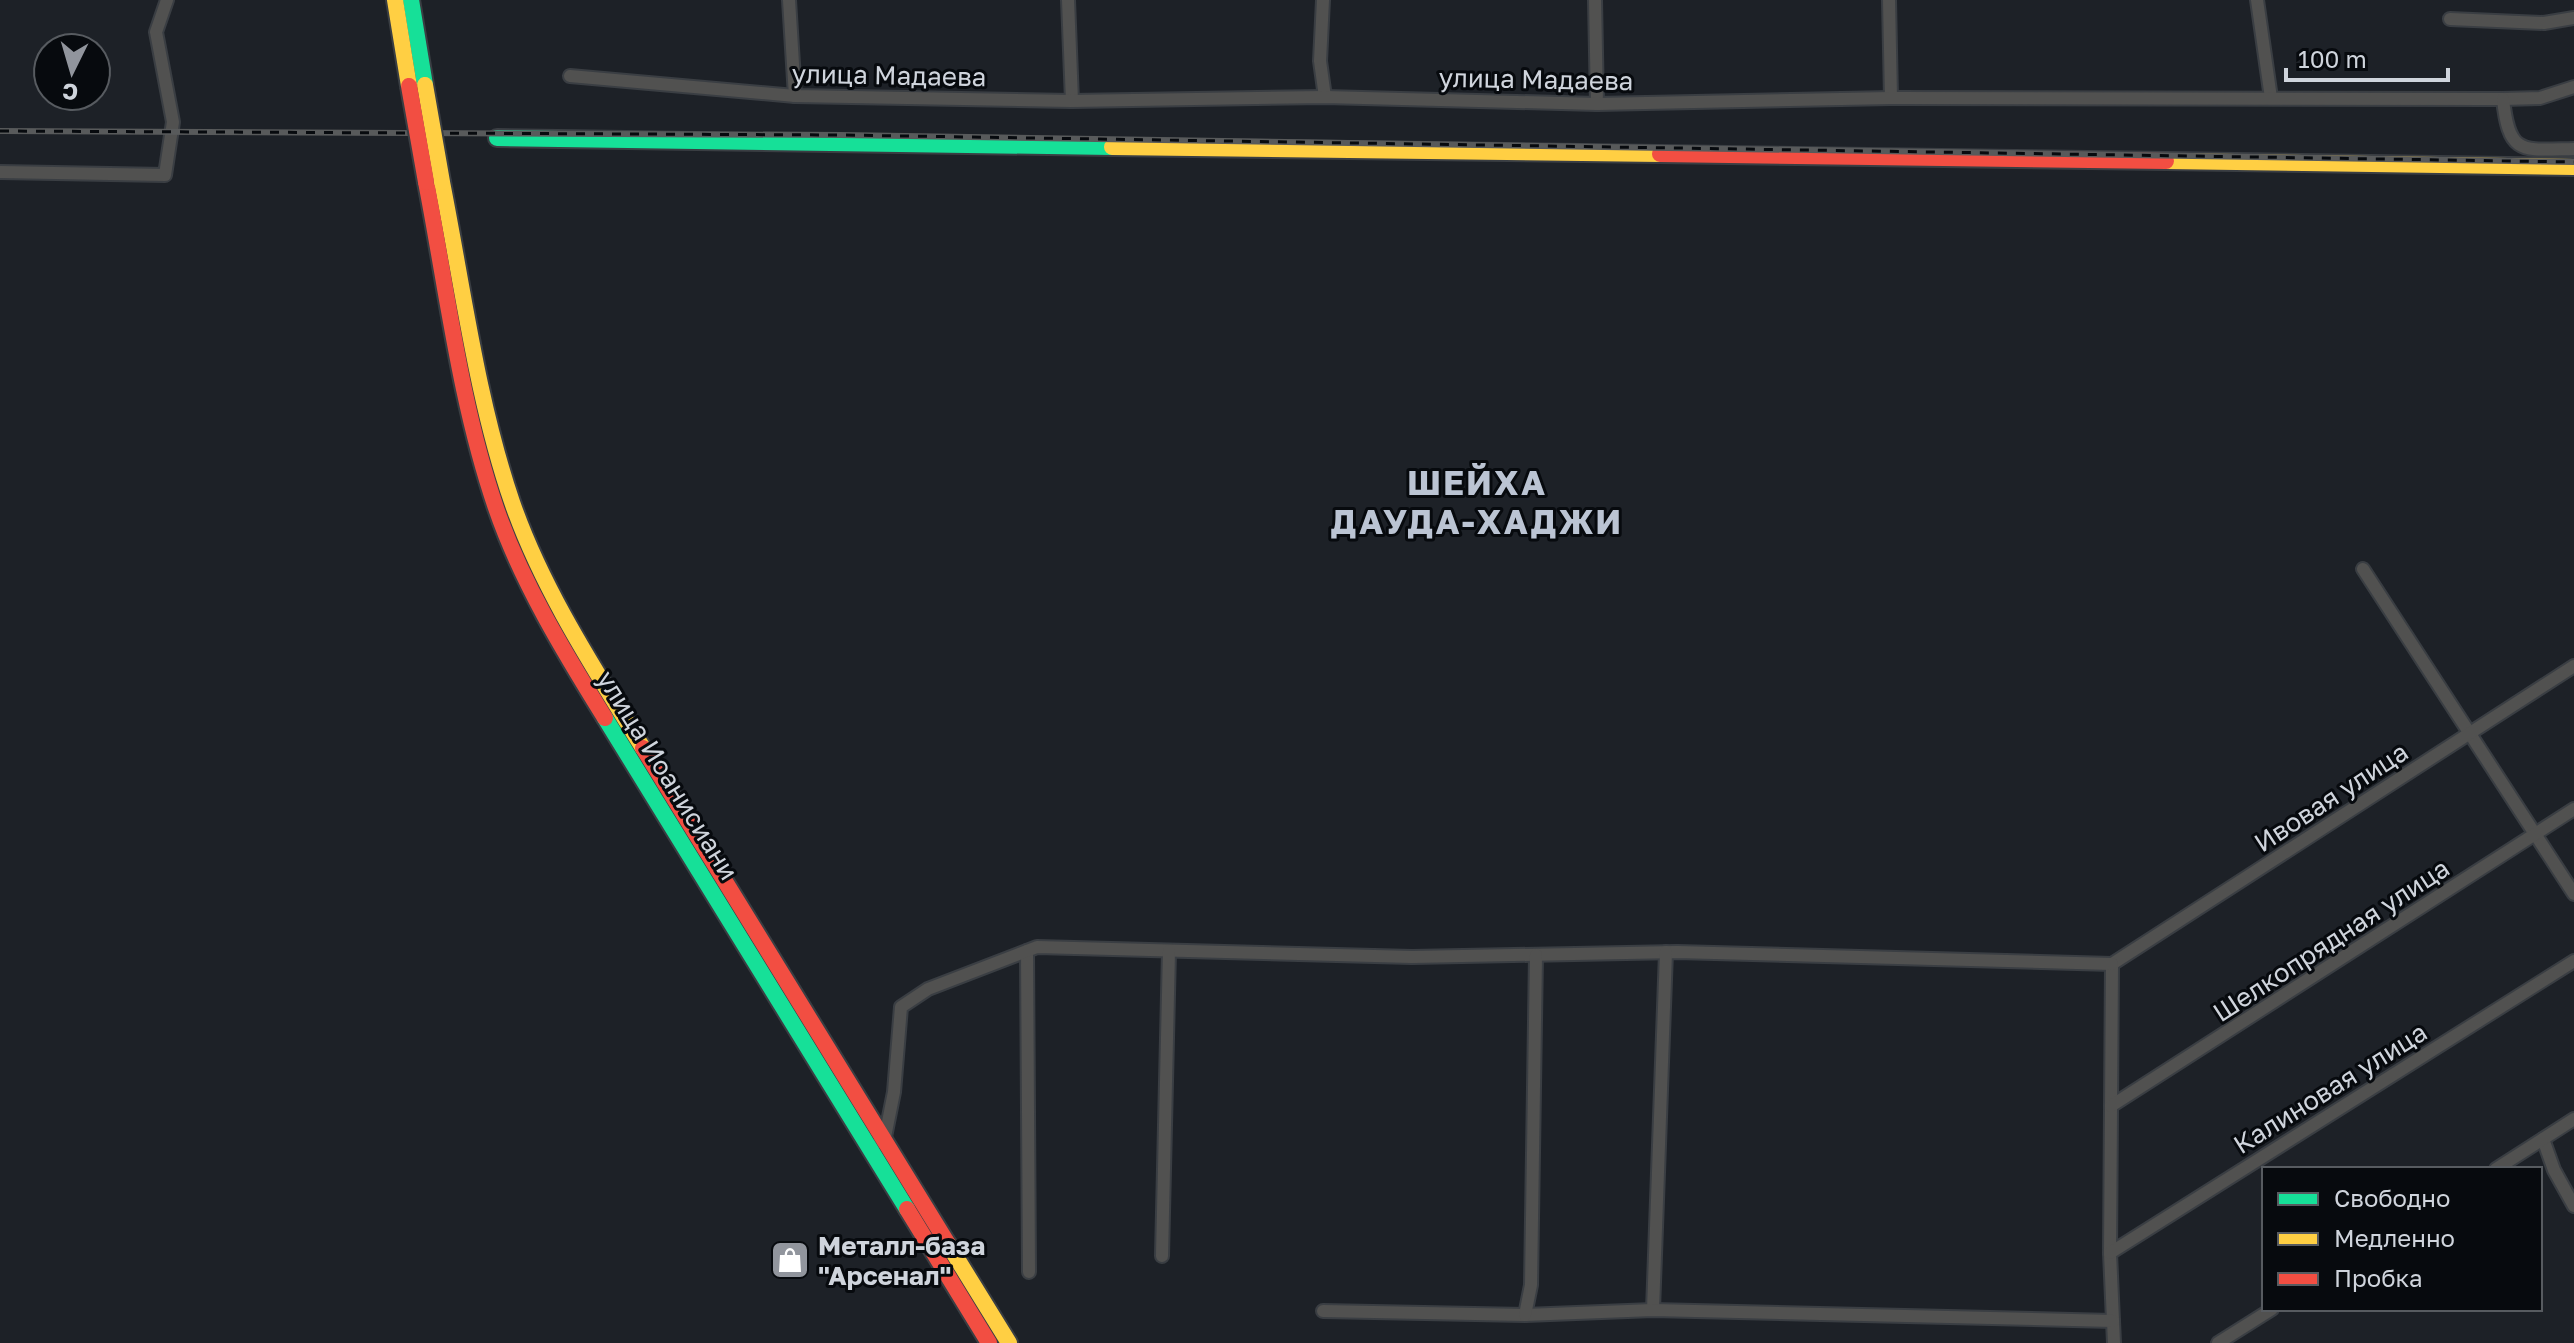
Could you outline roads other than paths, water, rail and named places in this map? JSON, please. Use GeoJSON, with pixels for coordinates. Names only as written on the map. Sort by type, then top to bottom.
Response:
{"type":"FeatureCollection","features":[{"type":"Feature","properties":{"kind":"street"},"geometry":{"type":"LineString","coordinates":[[0,172],[165,175],[173,122],[156,32],[167,0]]}},
{"type":"Feature","properties":{"kind":"street"},"geometry":{"type":"LineString","coordinates":[[395,0],[417,85],[434,182],[495,444],[513,504],[549,586],[878,1142],[989,1343]]}},
{"type":"Feature","properties":{"kind":"street"},"geometry":{"type":"LineString","coordinates":[[411,0],[417,85]]}},
{"type":"Feature","properties":{"kind":"street"},"geometry":{"type":"LineString","coordinates":[[789,0],[795,96]]}},
{"type":"Feature","properties":{"kind":"street"},"geometry":{"type":"LineString","coordinates":[[1068,0],[1072,101]]}},
{"type":"Feature","properties":{"kind":"street"},"geometry":{"type":"LineString","coordinates":[[1323,0],[1320,61],[1325,97]]}},
{"type":"Feature","properties":{"kind":"street"},"geometry":{"type":"LineString","coordinates":[[1595,0],[1597,104]]}},
{"type":"Feature","properties":{"kind":"street"},"geometry":{"type":"LineString","coordinates":[[1889,0],[1891,98]]}},
{"type":"Feature","properties":{"kind":"street"},"geometry":{"type":"LineString","coordinates":[[2257,0],[2271,98]]}},
{"type":"Feature","properties":{"kind":"street"},"geometry":{"type":"LineString","coordinates":[[2450,19],[2544,23],[2574,18]]}},
{"type":"Feature","properties":{"kind":"street","name":"улица Мадаева"},"geometry":{"type":"LineString","coordinates":[[570,76],[795,96],[1072,101],[1325,97],[1597,104],[1891,98],[2503,99],[2540,98],[2574,87]]}},
{"type":"Feature","properties":{"kind":"street"},"geometry":{"type":"LineString","coordinates":[[2503,99],[2506,129],[2511,141],[2524,147],[2574,149]]}},
{"type":"Feature","properties":{"kind":"street"},"geometry":{"type":"LineString","coordinates":[[497,138],[2574,167]]}},
{"type":"Feature","properties":{"kind":"street"},"geometry":{"type":"LineString","coordinates":[[2363,569],[2574,894]]}},
{"type":"Feature","properties":{"kind":"street","name":"Ивовая улица"},"geometry":{"type":"LineString","coordinates":[[2112,964],[2574,666]]}},
{"type":"Feature","properties":{"kind":"street","name":"Шелкопрядная улица"},"geometry":{"type":"LineString","coordinates":[[2111,1106],[2574,809]]}},
{"type":"Feature","properties":{"kind":"street"},"geometry":{"type":"LineString","coordinates":[[878,1142],[894,1092],[901,1007],[928,989],[1037,947],[1412,957],[1666,952],[2112,964],[2110,1253],[2114,1343]]}},
{"type":"Feature","properties":{"kind":"street"},"geometry":{"type":"LineString","coordinates":[[1027,951],[1029,1272]]}},
{"type":"Feature","properties":{"kind":"street"},"geometry":{"type":"LineString","coordinates":[[1162,1256],[1169,951]]}},
{"type":"Feature","properties":{"kind":"street"},"geometry":{"type":"LineString","coordinates":[[1653,1310],[1666,952]]}},
{"type":"Feature","properties":{"kind":"street"},"geometry":{"type":"LineString","coordinates":[[1525,1315],[1531,1285],[1536,955]]}},
{"type":"Feature","properties":{"kind":"street","name":"Калиновая улица"},"geometry":{"type":"LineString","coordinates":[[2110,1253],[2574,961]]}},
{"type":"Feature","properties":{"kind":"street"},"geometry":{"type":"LineString","coordinates":[[2499,1167],[2574,1119]]}},
{"type":"Feature","properties":{"kind":"street"},"geometry":{"type":"LineString","coordinates":[[2543,1139],[2554,1170],[2574,1206]]}},
{"type":"Feature","properties":{"kind":"street"},"geometry":{"type":"LineString","coordinates":[[878,1142],[1009,1343]]}},
{"type":"Feature","properties":{"kind":"street"},"geometry":{"type":"LineString","coordinates":[[1323,1311],[1525,1315],[1653,1310],[2113,1321]]}},
{"type":"Feature","properties":{"kind":"street"},"geometry":{"type":"LineString","coordinates":[[2218,1343],[2269,1311]]}},
{"type":"Feature","properties":{"kind":"railway"},"geometry":{"type":"LineString","coordinates":[[0,131],[841,135],[2574,162]]}},
{"type":"Feature","properties":{"kind":"place","name":"Металл-база \"Арсенал\""},"geometry":{"type":"Point","coordinates":[790,1260]}},
{"type":"Feature","properties":{"kind":"district","name":"ШЕЙХА ДАУДА-ХАДЖИ"},"geometry":{"type":"Point","coordinates":[1477,502]}}]}
